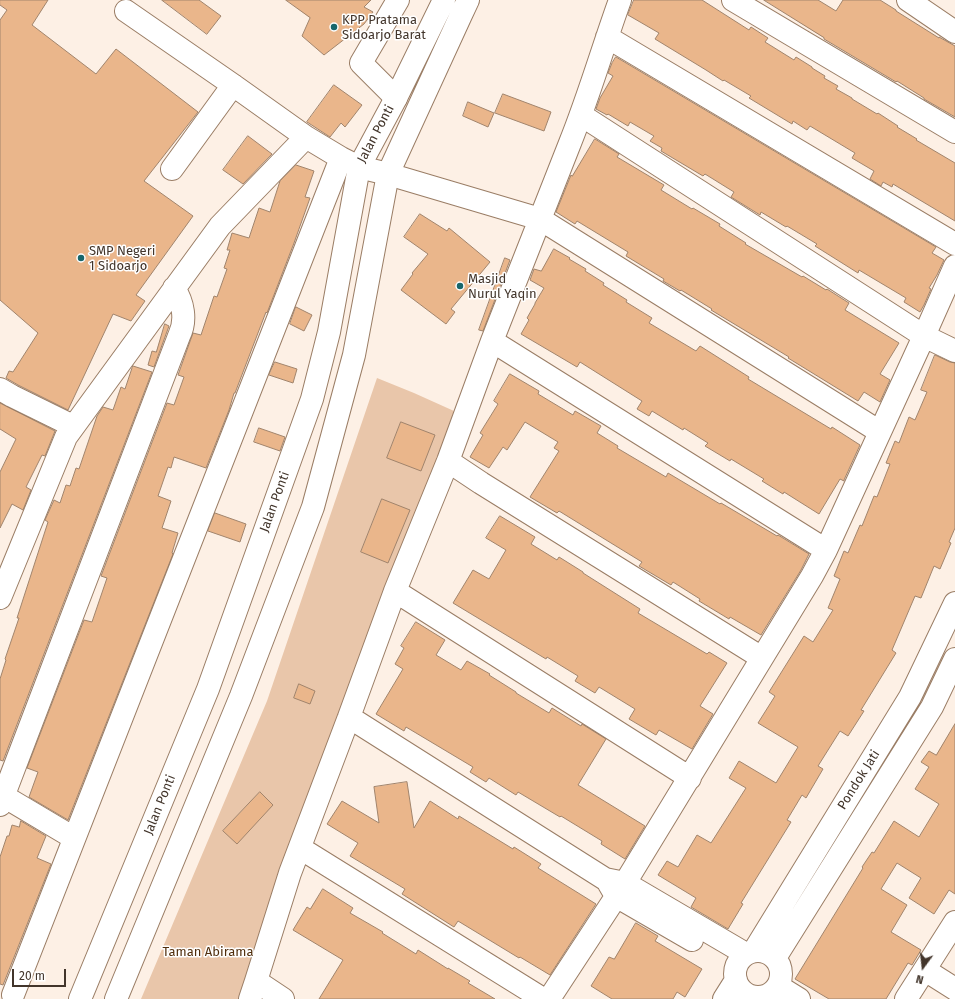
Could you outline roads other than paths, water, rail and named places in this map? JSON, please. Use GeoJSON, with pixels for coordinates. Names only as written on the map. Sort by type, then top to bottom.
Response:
{"type":"FeatureCollection","features":[{"type":"Feature","properties":{"kind":"street"},"geometry":{"type":"LineString","coordinates":[[396,98],[361,63],[398,0]]}},
{"type":"Feature","properties":{"kind":"street","name":"Jalan Ponti"},"geometry":{"type":"LineString","coordinates":[[116,999],[241,696],[313,507],[354,355],[388,174],[468,0]]}},
{"type":"Feature","properties":{"kind":"street"},"geometry":{"type":"LineString","coordinates":[[283,999],[253,990],[290,873],[395,591],[448,461],[492,341],[581,115],[620,0]]}},
{"type":"Feature","properties":{"kind":"street"},"geometry":{"type":"LineString","coordinates":[[733,0],[955,132]]}},
{"type":"Feature","properties":{"kind":"street"},"geometry":{"type":"LineString","coordinates":[[908,0],[955,32]]}},
{"type":"Feature","properties":{"kind":"street","name":"Jalan Ponti"},"geometry":{"type":"LineString","coordinates":[[80,999],[208,689],[312,399],[329,332],[350,162],[396,98],[442,1]]}},
{"type":"Feature","properties":{"kind":"street"},"geometry":{"type":"LineString","coordinates":[[126,11],[306,137],[350,162],[540,219],[880,432]]}},
{"type":"Feature","properties":{"kind":"street"},"geometry":{"type":"LineString","coordinates":[[607,37],[955,244]]}},
{"type":"Feature","properties":{"kind":"street"},"geometry":{"type":"LineString","coordinates":[[172,169],[233,85]]}},
{"type":"Feature","properties":{"kind":"street"},"geometry":{"type":"LineString","coordinates":[[581,115],[924,336],[955,351]]}},
{"type":"Feature","properties":{"kind":"street"},"geometry":{"type":"LineString","coordinates":[[0,598],[66,437],[73,426],[220,226],[306,137]]}},
{"type":"Feature","properties":{"kind":"street"},"geometry":{"type":"LineString","coordinates":[[12,995],[74,838],[350,162]]}},
{"type":"Feature","properties":{"kind":"street"},"geometry":{"type":"LineString","coordinates":[[549,999],[616,886],[690,778],[812,576],[826,550],[955,266]]}},
{"type":"Feature","properties":{"kind":"street"},"geometry":{"type":"LineString","coordinates":[[74,838],[1,799],[183,328],[183,312],[179,296],[174,288]]}},
{"type":"Feature","properties":{"kind":"street"},"geometry":{"type":"LineString","coordinates":[[492,341],[826,550]]}},
{"type":"Feature","properties":{"kind":"street"},"geometry":{"type":"LineString","coordinates":[[0,389],[73,426]]}},
{"type":"Feature","properties":{"kind":"street"},"geometry":{"type":"LineString","coordinates":[[448,461],[762,658]]}},
{"type":"Feature","properties":{"kind":"street"},"geometry":{"type":"LineString","coordinates":[[395,591],[690,778]]}},
{"type":"Feature","properties":{"kind":"street","name":"Pondok Jati"},"geometry":{"type":"LineString","coordinates":[[724,999],[743,963],[910,697],[955,603]]}},
{"type":"Feature","properties":{"kind":"street","name":"Pondok Jati"},"geometry":{"type":"LineString","coordinates":[[775,958],[932,707],[955,659]]}},
{"type":"Feature","properties":{"kind":"street"},"geometry":{"type":"LineString","coordinates":[[349,717],[616,886],[743,963]]}},
{"type":"Feature","properties":{"kind":"street"},"geometry":{"type":"LineString","coordinates":[[300,848],[543,999]]}},
{"type":"Feature","properties":{"kind":"street"},"geometry":{"type":"LineString","coordinates":[[906,999],[955,922]]}},
{"type":"Feature","properties":{"kind":"street"},"geometry":{"type":"LineString","coordinates":[[761,951],[768,953],[775,958],[779,964],[781,979],[778,986],[773,992],[766,995],[750,997],[739,987],[743,963],[761,951]]}},
{"type":"Feature","properties":{"kind":"street"},"geometry":{"type":"LineString","coordinates":[[925,970],[955,989]]}},
{"type":"Feature","properties":{"kind":"street"},"geometry":{"type":"LineString","coordinates":[[778,986],[799,999]]}},
{"type":"Feature","properties":{"kind":"place","name":"KPP Pratama Sidoarjo Barat"},"geometry":{"type":"Point","coordinates":[334,27]}},
{"type":"Feature","properties":{"kind":"place","name":"SMP Negeri 1 Sidoarjo"},"geometry":{"type":"Point","coordinates":[81,258]}},
{"type":"Feature","properties":{"kind":"place","name":"Masjid Nurul Yaqin"},"geometry":{"type":"Point","coordinates":[460,286]}},
{"type":"Feature","properties":{"kind":"park label","name":"Taman Abirama"},"geometry":{"type":"Point","coordinates":[208,952]}}]}
